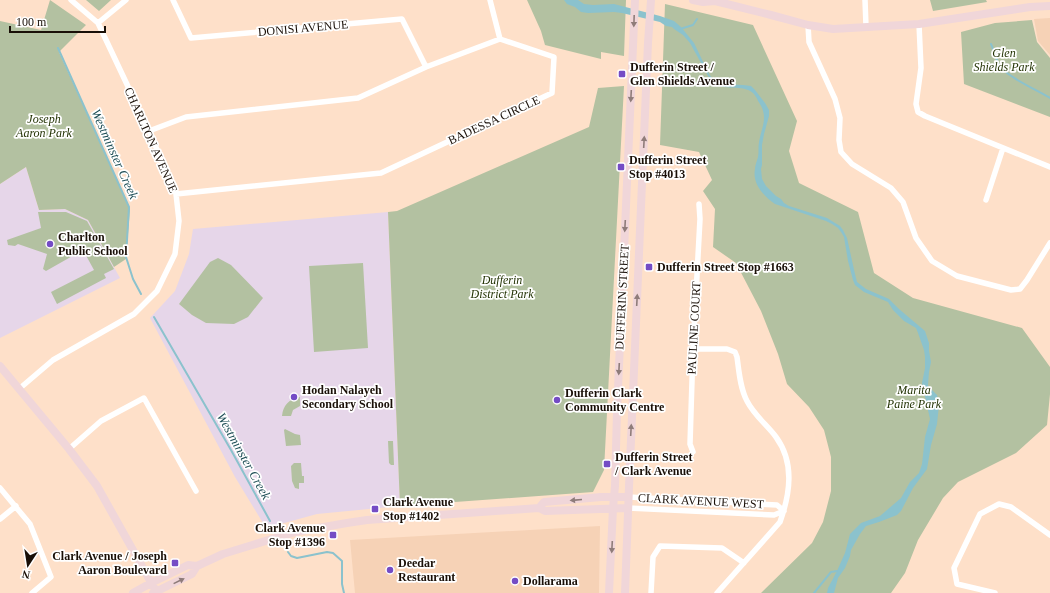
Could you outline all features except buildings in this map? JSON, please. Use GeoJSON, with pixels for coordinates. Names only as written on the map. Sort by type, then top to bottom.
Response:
{"type":"FeatureCollection","features":[{"type":"Feature","properties":{"kind":"street","name":"CHARLTON AVENUE"},"geometry":{"type":"LineString","coordinates":[[19,388],[54,360],[134,314],[157,291],[175,254],[179,221],[176,194],[149,131],[98,23],[71,0]]}},
{"type":"Feature","properties":{"kind":"street"},"geometry":{"type":"LineString","coordinates":[[98,23],[126,0]]}},
{"type":"Feature","properties":{"kind":"street","name":"DONISI AVENUE"},"geometry":{"type":"LineString","coordinates":[[173,0],[191,38],[402,19],[426,67]]}},
{"type":"Feature","properties":{"kind":"street"},"geometry":{"type":"LineString","coordinates":[[149,131],[186,117],[358,98],[426,67],[500,39],[490,0]]}},
{"type":"Feature","properties":{"kind":"street","name":"DUFFERIN STREET"},"geometry":{"type":"LineString","coordinates":[[609,593],[635,0]]}},
{"type":"Feature","properties":{"kind":"street"},"geometry":{"type":"LineString","coordinates":[[693,0],[703,2],[714,0],[808,25],[833,29],[919,24],[1029,4],[1050,6]]}},
{"type":"Feature","properties":{"kind":"street"},"geometry":{"type":"LineString","coordinates":[[864,0],[866,26]]}},
{"type":"Feature","properties":{"kind":"street","name":"DUFFERIN STREET"},"geometry":{"type":"LineString","coordinates":[[625,593],[628,497],[651,1]]}},
{"type":"Feature","properties":{"kind":"street"},"geometry":{"type":"LineString","coordinates":[[919,24],[921,68],[916,104],[918,112],[1050,167]]}},
{"type":"Feature","properties":{"kind":"street"},"geometry":{"type":"LineString","coordinates":[[808,25],[809,42],[835,99],[840,118],[839,140],[841,152],[852,164],[891,188],[902,202],[916,238],[932,262],[957,276],[1011,290],[1020,289],[1050,243]]}},
{"type":"Feature","properties":{"kind":"street","name":"BADESSA CIRCLE"},"geometry":{"type":"LineString","coordinates":[[176,194],[381,173],[552,93],[554,57],[500,39]]}},
{"type":"Feature","properties":{"kind":"street"},"geometry":{"type":"LineString","coordinates":[[986,200],[1003,148]]}},
{"type":"Feature","properties":{"kind":"street","name":"PAULINE COURT"},"geometry":{"type":"LineString","coordinates":[[694,452],[690,444],[693,349],[700,219],[699,204]]}},
{"type":"Feature","properties":{"kind":"street"},"geometry":{"type":"LineString","coordinates":[[693,349],[727,349],[735,352],[743,391],[747,402],[756,415],[776,437],[782,447],[789,474],[789,489],[780,522],[717,593]]}},
{"type":"Feature","properties":{"kind":"street"},"geometry":{"type":"LineString","coordinates":[[0,366],[69,449],[97,486],[152,583],[155,592]]}},
{"type":"Feature","properties":{"kind":"street"},"geometry":{"type":"LineString","coordinates":[[69,449],[101,421],[144,398],[196,491]]}},
{"type":"Feature","properties":{"kind":"street"},"geometry":{"type":"LineString","coordinates":[[0,488],[30,524],[51,577],[32,593]]}},
{"type":"Feature","properties":{"kind":"street","name":"CLARK AVENUE WEST"},"geometry":{"type":"LineString","coordinates":[[133,593],[188,565],[197,566],[223,554],[295,532],[367,520],[539,508],[545,512],[628,508],[774,515],[784,511],[777,505],[628,497],[544,502],[539,508]]}},
{"type":"Feature","properties":{"kind":"street"},"geometry":{"type":"LineString","coordinates":[[995,593],[957,584],[956,581],[954,568],[980,514],[999,504],[1010,507],[1050,535]]}},
{"type":"Feature","properties":{"kind":"street"},"geometry":{"type":"LineString","coordinates":[[0,519],[16,506]]}},
{"type":"Feature","properties":{"kind":"street"},"geometry":{"type":"LineString","coordinates":[[651,593],[653,557],[660,546],[722,548],[744,563]]}},
{"type":"Feature","properties":{"kind":"street","name":"CLARK AVENUE WEST"},"geometry":{"type":"LineString","coordinates":[[155,592],[192,574],[197,566]]}},
{"type":"Feature","properties":{"kind":"shaded area"},"geometry":{"type":"Polygon","coordinates":[[[1050,18],[1050,55],[1038,41],[1034,19],[1050,18]]]}},
{"type":"Feature","properties":{"kind":"shaded area","name":"Charlton Public School"},"geometry":{"type":"Polygon","coordinates":[[[26,167],[39,210],[65,209],[88,220],[120,278],[0,338],[0,184],[26,167]]]}},
{"type":"Feature","properties":{"kind":"shaded area","name":"Hodan Nalayeh Secondary School"},"geometry":{"type":"Polygon","coordinates":[[[388,212],[400,506],[317,514],[266,528],[235,477],[150,318],[175,291],[189,254],[193,229],[388,212]]]}},
{"type":"Feature","properties":{"kind":"shaded area"},"geometry":{"type":"Polygon","coordinates":[[[600,526],[599,593],[355,593],[350,540],[600,526]]]}},
{"type":"Feature","properties":{"kind":"green space","name":"Joseph Aaron Park"},"geometry":{"type":"Polygon","coordinates":[[[50,0],[86,25],[59,52],[130,209],[126,259],[114,267],[88,220],[65,209],[39,210],[26,167],[0,184],[0,21],[41,30],[50,0]]]}},
{"type":"Feature","properties":{"kind":"green space"},"geometry":{"type":"Polygon","coordinates":[[[86,0],[111,0],[99,11],[86,0]]]}},
{"type":"Feature","properties":{"kind":"green space"},"geometry":{"type":"Polygon","coordinates":[[[527,0],[626,0],[624,56],[601,52],[601,59],[545,45],[541,31],[527,0]]]}},
{"type":"Feature","properties":{"kind":"green space"},"geometry":{"type":"Polygon","coordinates":[[[930,0],[986,0],[987,2],[933,11],[930,0]]]}},
{"type":"Feature","properties":{"kind":"green space","name":"Marita Paine Park"},"geometry":{"type":"Polygon","coordinates":[[[665,4],[753,25],[797,121],[789,151],[799,183],[858,212],[874,273],[913,298],[1022,328],[1050,367],[1050,394],[1047,425],[1016,453],[958,482],[943,498],[918,540],[905,573],[891,593],[761,593],[812,543],[823,522],[831,491],[831,457],[824,430],[809,407],[787,384],[778,354],[761,311],[736,263],[713,247],[715,209],[703,191],[712,180],[699,152],[660,145],[665,4]]]}},
{"type":"Feature","properties":{"kind":"green space","name":"Glen Shields Park"},"geometry":{"type":"Polygon","coordinates":[[[1032,20],[1037,42],[1050,58],[1050,117],[964,84],[961,32],[995,23],[1032,20]]]}},
{"type":"Feature","properties":{"kind":"green space","name":"Dufferin District Park"},"geometry":{"type":"Polygon","coordinates":[[[624,86],[604,470],[593,492],[400,506],[388,212],[397,211],[589,127],[598,88],[624,86]]]}},
{"type":"Feature","properties":{"kind":"green space"},"geometry":{"type":"Polygon","coordinates":[[[38,212],[66,212],[87,221],[114,269],[104,274],[106,278],[57,304],[51,292],[94,270],[83,250],[46,271],[43,269],[47,254],[18,244],[15,246],[8,245],[7,240],[41,228],[38,212]]]}},
{"type":"Feature","properties":{"kind":"green space"},"geometry":{"type":"Polygon","coordinates":[[[218,258],[231,265],[263,298],[248,317],[234,324],[206,323],[192,315],[179,304],[210,262],[218,258]]]}},
{"type":"Feature","properties":{"kind":"green space"},"geometry":{"type":"Polygon","coordinates":[[[363,263],[368,348],[314,352],[309,266],[363,263]]]}},
{"type":"Feature","properties":{"kind":"green space"},"geometry":{"type":"Polygon","coordinates":[[[300,397],[300,406],[293,410],[291,416],[282,416],[287,403],[300,397]]]}},
{"type":"Feature","properties":{"kind":"green space"},"geometry":{"type":"Polygon","coordinates":[[[285,429],[300,435],[301,445],[286,446],[285,429]]]}},
{"type":"Feature","properties":{"kind":"green space"},"geometry":{"type":"Polygon","coordinates":[[[388,441],[393,441],[394,465],[389,463],[388,441]]]}},
{"type":"Feature","properties":{"kind":"green space"},"geometry":{"type":"Polygon","coordinates":[[[294,463],[301,463],[302,476],[304,476],[304,483],[299,483],[299,489],[295,488],[292,481],[291,466],[294,463]]]}},
{"type":"Feature","properties":{"kind":"water"},"geometry":{"type":"Polygon","coordinates":[[[564,0],[578,0],[584,4],[593,5],[614,4],[674,21],[694,43],[714,81],[722,84],[751,86],[769,110],[762,145],[761,169],[762,179],[766,186],[789,206],[827,218],[840,226],[847,238],[857,282],[866,289],[889,299],[925,331],[929,343],[931,362],[928,385],[937,395],[939,405],[937,424],[931,445],[927,469],[913,488],[901,511],[897,515],[866,526],[860,534],[851,550],[845,568],[838,578],[834,593],[827,593],[828,588],[845,553],[850,534],[861,523],[880,516],[901,498],[910,482],[919,473],[922,464],[925,437],[930,419],[922,383],[925,368],[924,350],[916,328],[904,321],[893,310],[888,302],[864,292],[855,285],[848,261],[844,237],[838,228],[826,221],[775,204],[757,185],[755,180],[755,166],[764,116],[761,106],[753,93],[749,90],[722,87],[712,83],[690,43],[683,35],[672,27],[666,26],[660,22],[622,13],[581,12],[575,7],[567,4],[564,0]]]}},
{"type":"Feature","properties":{"kind":"waterway"},"geometry":{"type":"LineString","coordinates":[[680,29],[693,25],[697,19]]}},
{"type":"Feature","properties":{"kind":"waterway"},"geometry":{"type":"LineString","coordinates":[[991,44],[999,65],[1003,70],[1015,79],[1050,98]]}},
{"type":"Feature","properties":{"kind":"waterway","name":"Westminster Creek"},"geometry":{"type":"LineString","coordinates":[[58,48],[129,207],[126,257],[133,279],[141,294]]}},
{"type":"Feature","properties":{"kind":"waterway","name":"Westminster Creek"},"geometry":{"type":"LineString","coordinates":[[154,317],[270,521]]}},
{"type":"Feature","properties":{"kind":"waterway","name":"Westminster Creek"},"geometry":{"type":"LineString","coordinates":[[288,552],[291,556],[297,558],[327,552],[333,553],[342,561],[342,584],[344,593]]}},
{"type":"Feature","properties":{"kind":"waterway"},"geometry":{"type":"LineString","coordinates":[[814,593],[831,572],[837,571]]}},
{"type":"Feature","properties":{"kind":"place","name":"Dufferin Street / Glen Shields Avenue"},"geometry":{"type":"Point","coordinates":[622,74]}},
{"type":"Feature","properties":{"kind":"place","name":"Dufferin Street Stop #4013"},"geometry":{"type":"Point","coordinates":[621,167]}},
{"type":"Feature","properties":{"kind":"place","name":"Charlton Public School"},"geometry":{"type":"Point","coordinates":[50,244]}},
{"type":"Feature","properties":{"kind":"place","name":"Dufferin Street Stop #1663"},"geometry":{"type":"Point","coordinates":[649,267]}},
{"type":"Feature","properties":{"kind":"place","name":"Hodan Nalayeh Secondary School"},"geometry":{"type":"Point","coordinates":[294,397]}},
{"type":"Feature","properties":{"kind":"place","name":"Dufferin Clark Community Centre"},"geometry":{"type":"Point","coordinates":[557,400]}},
{"type":"Feature","properties":{"kind":"place","name":"Dufferin Street / Clark Avenue"},"geometry":{"type":"Point","coordinates":[607,464]}},
{"type":"Feature","properties":{"kind":"place","name":"Clark Avenue Stop #1402"},"geometry":{"type":"Point","coordinates":[375,509]}},
{"type":"Feature","properties":{"kind":"place","name":"Clark Avenue Stop #1396"},"geometry":{"type":"Point","coordinates":[333,535]}},
{"type":"Feature","properties":{"kind":"place","name":"Clark Avenue / Joseph Aaron Boulevard"},"geometry":{"type":"Point","coordinates":[175,563]}},
{"type":"Feature","properties":{"kind":"place","name":"Deedar Restaurant"},"geometry":{"type":"Point","coordinates":[390,570]}},
{"type":"Feature","properties":{"kind":"place","name":"Dollarama"},"geometry":{"type":"Point","coordinates":[515,581]}}]}
